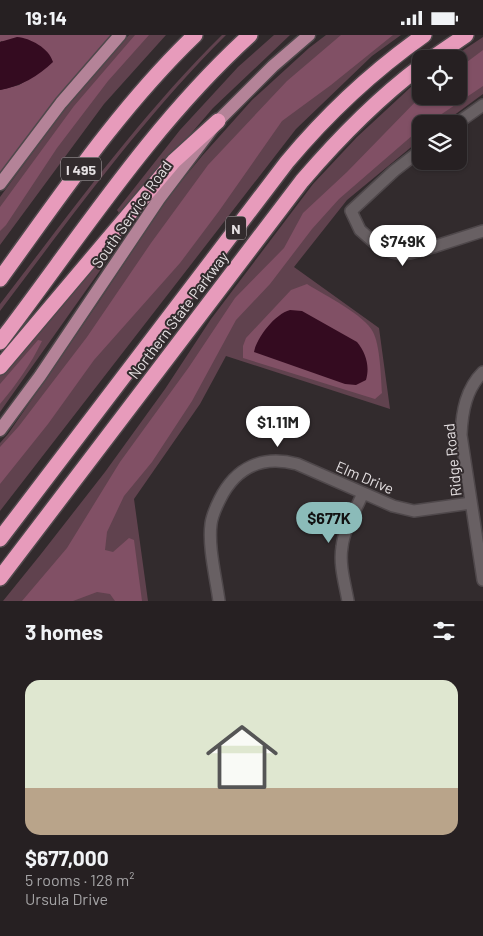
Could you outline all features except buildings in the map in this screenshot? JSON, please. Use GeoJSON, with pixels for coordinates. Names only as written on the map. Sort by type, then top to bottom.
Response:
{"type":"FeatureCollection","features":[{"type":"Feature","properties":{"kind":"highway"},"geometry":{"type":"LineString","coordinates":[[166,62],[182,35]]}},
{"type":"Feature","properties":{"kind":"highway","name":"I 495"},"geometry":{"type":"LineString","coordinates":[[0,279],[113,126],[166,62],[195,35]]}},
{"type":"Feature","properties":{"kind":"highway","name":"I 495"},"geometry":{"type":"LineString","coordinates":[[0,342],[153,138],[198,86],[250,35]]}},
{"type":"Feature","properties":{"kind":"highway","name":"Northern State Parkway"},"geometry":{"type":"LineString","coordinates":[[0,539],[257,200],[300,147],[360,85],[424,35]]}},
{"type":"Feature","properties":{"kind":"highway"},"geometry":{"type":"LineString","coordinates":[[444,50],[466,35]]}},
{"type":"Feature","properties":{"kind":"highway","name":"Northern State Parkway"},"geometry":{"type":"LineString","coordinates":[[0,578],[302,181],[357,122],[412,74]]}},
{"type":"Feature","properties":{"kind":"highway"},"geometry":{"type":"LineString","coordinates":[[0,367],[174,161],[218,121]]}},
{"type":"Feature","properties":{"kind":"highway"},"geometry":{"type":"LineString","coordinates":[[0,529],[25,507]]}},
{"type":"Feature","properties":{"kind":"main road"},"geometry":{"type":"LineString","coordinates":[[0,184],[61,103],[120,35]]}},
{"type":"Feature","properties":{"kind":"main road","name":"South Service Road"},"geometry":{"type":"LineString","coordinates":[[0,429],[40,376],[171,183],[218,121],[273,66],[309,35]]}},
{"type":"Feature","properties":{"kind":"street"},"geometry":{"type":"LineString","coordinates":[[467,116],[483,105]]}},
{"type":"Feature","properties":{"kind":"street"},"geometry":{"type":"LineString","coordinates":[[412,157],[351,211],[360,230],[377,245],[401,254],[434,247],[483,231]]}},
{"type":"Feature","properties":{"kind":"street","name":"Ridge Road"},"geometry":{"type":"LineString","coordinates":[[483,372],[471,387],[462,413],[461,435],[483,580]]}},
{"type":"Feature","properties":{"kind":"street","name":"Elm Drive"},"geometry":{"type":"LineString","coordinates":[[219,601],[212,546],[211,525],[214,512],[226,488],[236,476],[252,465],[266,461],[287,461],[393,505],[414,511],[471,503]]}},
{"type":"Feature","properties":{"kind":"street"},"geometry":{"type":"LineString","coordinates":[[348,601],[342,566],[342,548],[344,537],[363,493]]}},
{"type":"Feature","properties":{"kind":"shaded area"},"geometry":{"type":"Polygon","coordinates":[[[0,35],[120,35],[0,184],[0,90],[19,85],[37,74],[2,41],[0,42],[0,35]]]}},
{"type":"Feature","properties":{"kind":"shaded area"},"geometry":{"type":"Polygon","coordinates":[[[129,35],[166,35],[104,104],[0,245],[0,197],[79,89],[129,35]]]}},
{"type":"Feature","properties":{"kind":"shaded area"},"geometry":{"type":"Polygon","coordinates":[[[135,35],[149,35],[108,81],[57,148],[6,225],[0,231],[0,207],[74,106],[135,35]]]}},
{"type":"Feature","properties":{"kind":"shaded area"},"geometry":{"type":"Polygon","coordinates":[[[222,35],[226,35],[165,100],[108,169],[0,311],[0,304],[106,166],[162,99],[222,35]]]}},
{"type":"Feature","properties":{"kind":"shaded area"},"geometry":{"type":"Polygon","coordinates":[[[274,35],[290,35],[213,108],[151,180],[119,213],[117,210],[180,130],[238,67],[274,35]]]}},
{"type":"Feature","properties":{"kind":"shaded area"},"geometry":{"type":"Polygon","coordinates":[[[326,35],[401,35],[372,56],[296,129],[0,511],[0,443],[98,303],[168,197],[252,100],[326,35]]]}},
{"type":"Feature","properties":{"kind":"shaded area"},"geometry":{"type":"Polygon","coordinates":[[[341,35],[393,35],[331,85],[282,121],[180,263],[94,360],[48,424],[0,484],[0,447],[19,426],[87,337],[151,243],[208,165],[287,81],[341,35]]]}},
{"type":"Feature","properties":{"kind":"shaded area"},"geometry":{"type":"Polygon","coordinates":[[[17,37],[28,39],[43,48],[48,52],[53,62],[28,80],[0,90],[0,42],[17,37]]]}},
{"type":"Feature","properties":{"kind":"shaded area"},"geometry":{"type":"Polygon","coordinates":[[[483,37],[483,94],[454,115],[412,115],[412,146],[347,200],[294,267],[379,328],[390,409],[226,356],[200,404],[134,499],[148,601],[3,601],[105,472],[165,389],[211,319],[313,184],[357,137],[412,86],[412,105],[467,105],[467,50],[464,50],[483,37]]]}},
{"type":"Feature","properties":{"kind":"shaded area"},"geometry":{"type":"Polygon","coordinates":[[[483,50],[483,86],[467,97],[467,62],[483,50]]]}},
{"type":"Feature","properties":{"kind":"shaded area"},"geometry":{"type":"Polygon","coordinates":[[[412,105],[455,105],[440,115],[412,115],[412,136],[339,199],[312,229],[270,284],[236,320],[192,401],[152,462],[124,496],[107,532],[105,550],[113,552],[129,538],[134,540],[142,601],[115,601],[110,594],[97,592],[73,601],[22,601],[67,548],[120,462],[189,367],[235,298],[284,248],[303,213],[347,172],[412,105]]]}},
{"type":"Feature","properties":{"kind":"shaded area"},"geometry":{"type":"Polygon","coordinates":[[[105,254],[111,255],[0,412],[0,376],[105,254]]]}},
{"type":"Feature","properties":{"kind":"shaded area"},"geometry":{"type":"Polygon","coordinates":[[[307,284],[353,312],[373,332],[379,353],[382,393],[375,399],[243,358],[243,346],[246,338],[291,290],[307,284]]]}},
{"type":"Feature","properties":{"kind":"shaded area"},"geometry":{"type":"Polygon","coordinates":[[[290,310],[302,311],[357,342],[366,360],[368,370],[366,380],[356,385],[345,384],[254,352],[263,333],[273,321],[284,312],[290,310]]]}},
{"type":"Feature","properties":{"kind":"shaded area"},"geometry":{"type":"Polygon","coordinates":[[[38,340],[42,341],[33,358],[0,404],[0,384],[38,340]]]}}]}
